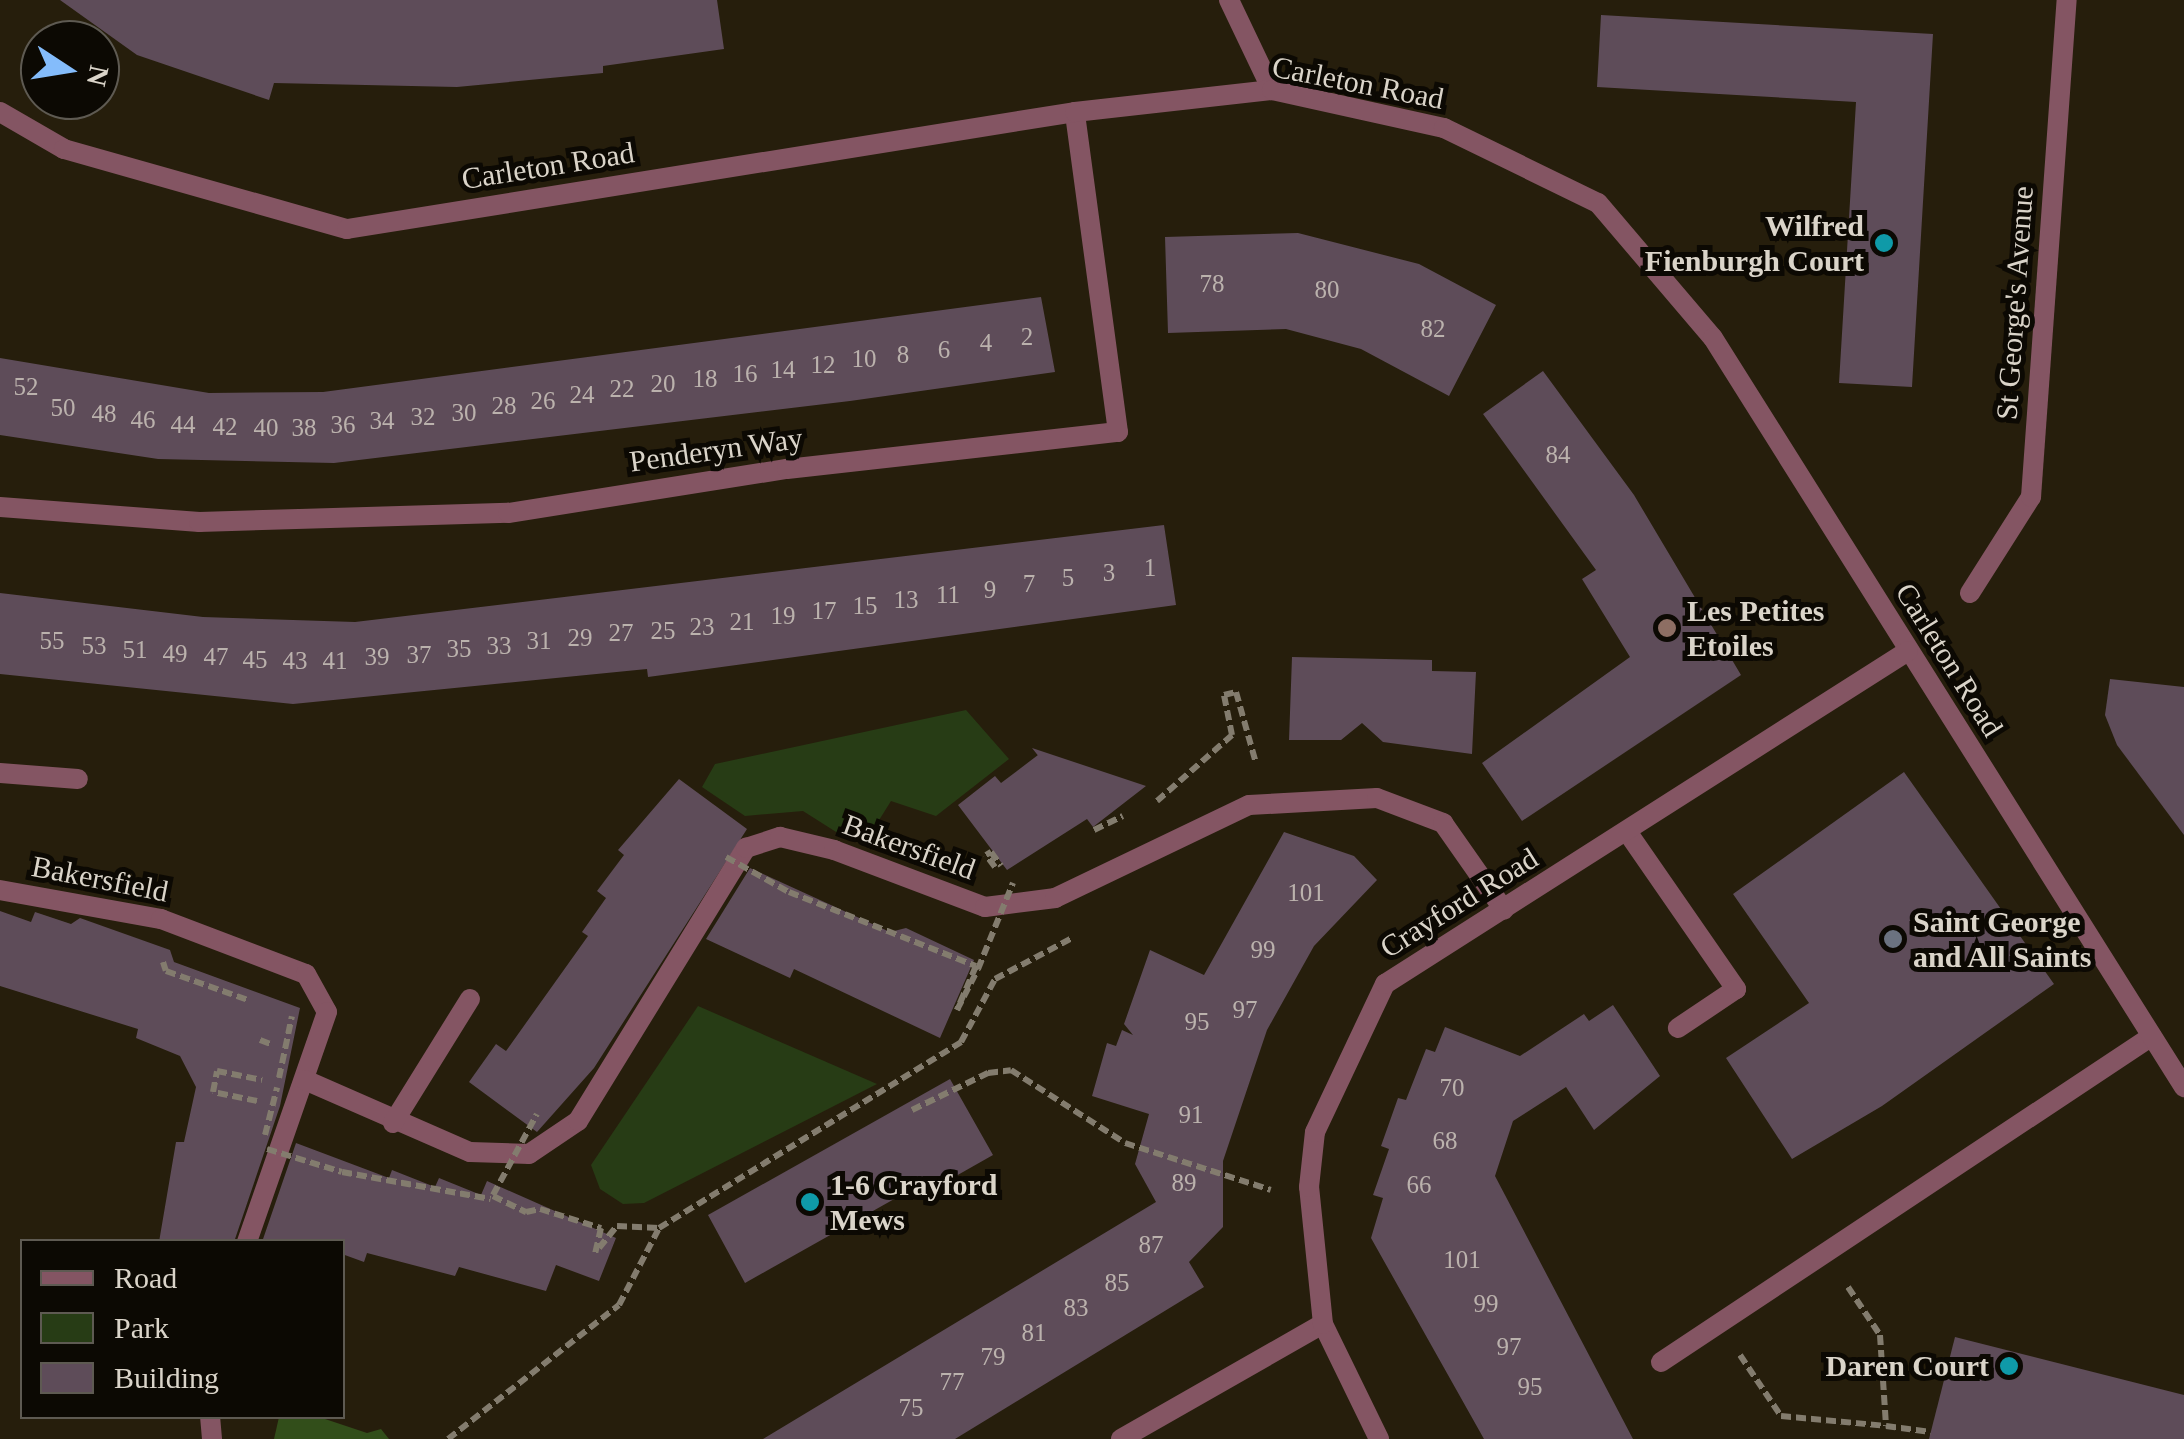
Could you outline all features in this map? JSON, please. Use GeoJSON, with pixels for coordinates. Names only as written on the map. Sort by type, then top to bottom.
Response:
{"type":"FeatureCollection","features":[{"type":"Feature","properties":{"kind":"street"},"geometry":{"type":"LineString","coordinates":[[1229,0],[1272,90]]}},
{"type":"Feature","properties":{"kind":"street","name":"St George's Avenue"},"geometry":{"type":"LineString","coordinates":[[1970,593],[2031,496],[2067,0]]}},
{"type":"Feature","properties":{"kind":"street","name":"Carleton Road"},"geometry":{"type":"LineString","coordinates":[[0,112],[64,149],[347,229],[1075,112],[1272,90],[1444,128],[1598,203],[1713,338],[2184,1086]]}},
{"type":"Feature","properties":{"kind":"street","name":"Penderyn Way"},"geometry":{"type":"LineString","coordinates":[[0,507],[199,522],[508,513],[786,468],[1118,432],[1075,112]]}},
{"type":"Feature","properties":{"kind":"street","name":"Crayford Road"},"geometry":{"type":"LineString","coordinates":[[1322,1324],[1310,1194],[1316,1132],[1385,984],[1628,834],[1908,651]]}},
{"type":"Feature","properties":{"kind":"street"},"geometry":{"type":"LineString","coordinates":[[0,773],[78,778]]}},
{"type":"Feature","properties":{"kind":"street","name":"Bakersfield"},"geometry":{"type":"LineString","coordinates":[[305,1080],[393,1122],[470,1152],[529,1154],[578,1121],[746,848],[780,837],[834,850],[985,907],[1055,898],[1249,805],[1376,798],[1443,823],[1504,910]]}},
{"type":"Feature","properties":{"kind":"street"},"geometry":{"type":"LineString","coordinates":[[1628,834],[1736,988],[1678,1028]]}},
{"type":"Feature","properties":{"kind":"street","name":"Bakersfield"},"geometry":{"type":"LineString","coordinates":[[0,890],[161,919],[306,974],[327,1012],[248,1239]]}},
{"type":"Feature","properties":{"kind":"street"},"geometry":{"type":"LineString","coordinates":[[393,1122],[470,999]]}},
{"type":"Feature","properties":{"kind":"street"},"geometry":{"type":"LineString","coordinates":[[1661,1362],[2152,1036]]}},
{"type":"Feature","properties":{"kind":"street"},"geometry":{"type":"LineString","coordinates":[[1121,1439],[1322,1324],[1379,1439]]}},
{"type":"Feature","properties":{"kind":"path"},"geometry":{"type":"LineString","coordinates":[[1184,779],[1232,735],[1224,695],[1236,692],[1250,732]]}},
{"type":"Feature","properties":{"kind":"path"},"geometry":{"type":"LineString","coordinates":[[726,856],[790,892],[976,966],[957,1010],[1013,883]]}},
{"type":"Feature","properties":{"kind":"path"},"geometry":{"type":"LineString","coordinates":[[448,1439],[619,1305],[659,1228],[961,1042],[995,979],[1088,928]]}},
{"type":"Feature","properties":{"kind":"path"},"geometry":{"type":"LineString","coordinates":[[266,1135],[292,1016]]}},
{"type":"Feature","properties":{"kind":"path"},"geometry":{"type":"LineString","coordinates":[[912,1110],[988,1073],[1011,1070],[1124,1143],[1310,1194]]}},
{"type":"Feature","properties":{"kind":"path"},"geometry":{"type":"LineString","coordinates":[[266,1102],[213,1092],[217,1071],[278,1083]]}},
{"type":"Feature","properties":{"kind":"path"},"geometry":{"type":"LineString","coordinates":[[492,1197],[537,1114]]}},
{"type":"Feature","properties":{"kind":"path"},"geometry":{"type":"LineString","coordinates":[[268,1149],[342,1172],[492,1197],[601,1228],[595,1252],[617,1226],[659,1228]]}},
{"type":"Feature","properties":{"kind":"path"},"geometry":{"type":"LineString","coordinates":[[1825,1250],[1880,1335],[1886,1426]]}},
{"type":"Feature","properties":{"kind":"path"},"geometry":{"type":"LineString","coordinates":[[1718,1322],[1782,1416],[1931,1432]]}},
{"type":"Feature","properties":{"kind":"green space"},"geometry":{"type":"Polygon","coordinates":[[[966,710],[1009,759],[936,816],[891,801],[876,825],[844,837],[803,811],[745,816],[702,787],[715,764],[966,710]]]}},
{"type":"Feature","properties":{"kind":"green space"},"geometry":{"type":"Polygon","coordinates":[[[698,1006],[877,1084],[644,1203],[623,1204],[600,1189],[591,1165],[698,1006]]]}},
{"type":"Feature","properties":{"kind":"green space"},"geometry":{"type":"Polygon","coordinates":[[[279,1419],[325,1419],[367,1433],[381,1429],[389,1439],[274,1439],[279,1419]]]}},
{"type":"Feature","properties":{"kind":"building"},"geometry":{"type":"Polygon","coordinates":[[[60,0],[717,0],[724,49],[603,66],[603,73],[457,87],[274,83],[269,100],[137,55],[120,43],[120,20],[88,20],[60,0]]]}},
{"type":"Feature","properties":{"kind":"building","name":"Wilfred Fienburgh Court"},"geometry":{"type":"Polygon","coordinates":[[[1601,15],[1933,34],[1912,387],[1839,383],[1856,102],[1597,87],[1601,15]]]}},
{"type":"Feature","properties":{"kind":"building"},"geometry":{"type":"Polygon","coordinates":[[[1298,233],[1419,264],[1496,305],[1449,396],[1361,349],[1286,329],[1168,333],[1165,237],[1298,233]]]}},
{"type":"Feature","properties":{"kind":"building"},"geometry":{"type":"Polygon","coordinates":[[[1041,297],[1055,372],[850,401],[334,463],[158,459],[0,435],[0,358],[209,393],[323,392],[1041,297]]]}},
{"type":"Feature","properties":{"kind":"building"},"geometry":{"type":"Polygon","coordinates":[[[1543,371],[1634,495],[1741,675],[1522,821],[1482,763],[1630,657],[1582,579],[1596,570],[1483,414],[1543,371]]]}},
{"type":"Feature","properties":{"kind":"building"},"geometry":{"type":"Polygon","coordinates":[[[1164,525],[1176,605],[648,677],[647,669],[293,704],[0,674],[0,593],[203,617],[355,622],[1164,525]]]}},
{"type":"Feature","properties":{"kind":"building"},"geometry":{"type":"Polygon","coordinates":[[[1292,657],[1432,660],[1432,671],[1476,672],[1472,754],[1383,742],[1362,723],[1341,740],[1289,740],[1292,657]]]}},
{"type":"Feature","properties":{"kind":"building"},"geometry":{"type":"Polygon","coordinates":[[[2110,679],[2184,687],[2184,835],[2117,745],[2105,715],[2110,679]]]}},
{"type":"Feature","properties":{"kind":"building"},"geometry":{"type":"Polygon","coordinates":[[[1032,748],[1146,786],[1093,827],[1087,819],[1007,870],[958,805],[995,776],[1001,783],[1038,755],[1032,748]]]}},
{"type":"Feature","properties":{"kind":"building","name":"Saint George and All Saints"},"geometry":{"type":"Polygon","coordinates":[[[1904,772],[2054,984],[1882,1106],[1792,1159],[1726,1058],[1809,1003],[1733,894],[1904,772]]]}},
{"type":"Feature","properties":{"kind":"building"},"geometry":{"type":"Polygon","coordinates":[[[679,779],[747,829],[594,1068],[537,1132],[469,1082],[496,1044],[506,1051],[588,936],[582,932],[606,898],[597,891],[624,855],[618,850],[679,779]]]}},
{"type":"Feature","properties":{"kind":"building"},"geometry":{"type":"Polygon","coordinates":[[[1284,832],[1354,856],[1377,880],[1314,946],[1267,1030],[1223,1161],[1223,1227],[1189,1262],[1204,1287],[955,1439],[763,1439],[1156,1202],[1135,1164],[1149,1114],[1092,1096],[1107,1043],[1116,1046],[1122,1030],[1133,1035],[1124,1024],[1150,950],[1204,975],[1284,832]]]}},
{"type":"Feature","properties":{"kind":"building"},"geometry":{"type":"Polygon","coordinates":[[[750,868],[890,932],[906,928],[974,960],[940,1038],[794,969],[790,978],[706,939],[750,868]]]}},
{"type":"Feature","properties":{"kind":"building"},"geometry":{"type":"Polygon","coordinates":[[[0,911],[31,922],[35,912],[71,924],[80,918],[170,950],[174,962],[300,1008],[280,1106],[235,1239],[160,1239],[176,1142],[184,1142],[196,1087],[180,1056],[136,1038],[138,1029],[0,986],[0,911]]]}},
{"type":"Feature","properties":{"kind":"building"},"geometry":{"type":"Polygon","coordinates":[[[1613,1005],[1660,1076],[1594,1130],[1566,1087],[1513,1121],[1495,1176],[1633,1439],[1484,1439],[1371,1238],[1383,1198],[1373,1195],[1389,1149],[1381,1146],[1398,1098],[1406,1100],[1426,1049],[1435,1052],[1445,1027],[1520,1056],[1584,1014],[1589,1021],[1613,1005]]]}},
{"type":"Feature","properties":{"kind":"building","name":"1-6 Crayford Mews"},"geometry":{"type":"Polygon","coordinates":[[[950,1079],[993,1155],[933,1189],[928,1180],[745,1283],[708,1215],[950,1079]]]}},
{"type":"Feature","properties":{"kind":"building"},"geometry":{"type":"Polygon","coordinates":[[[296,1143],[389,1178],[392,1170],[435,1187],[439,1178],[481,1195],[487,1181],[616,1238],[599,1281],[556,1265],[546,1291],[459,1267],[455,1276],[367,1253],[364,1262],[345,1255],[345,1239],[263,1239],[296,1143]]]}},
{"type":"Feature","properties":{"kind":"building","name":"Daren Court"},"geometry":{"type":"Polygon","coordinates":[[[1955,1337],[2184,1395],[2184,1439],[1929,1439],[1955,1337]]]}},
{"type":"Feature","properties":{"kind":"place","name":"Wilfred Fienburgh Court"},"geometry":{"type":"Point","coordinates":[1884,243]}},
{"type":"Feature","properties":{"kind":"place","name":"Les Petites Etoiles"},"geometry":{"type":"Point","coordinates":[1667,628]}},
{"type":"Feature","properties":{"kind":"place","name":"Saint George and All Saints"},"geometry":{"type":"Point","coordinates":[1893,939]}},
{"type":"Feature","properties":{"kind":"place","name":"1-6 Crayford Mews"},"geometry":{"type":"Point","coordinates":[810,1202]}},
{"type":"Feature","properties":{"kind":"place","name":"Daren Court"},"geometry":{"type":"Point","coordinates":[2009,1366]}}]}
